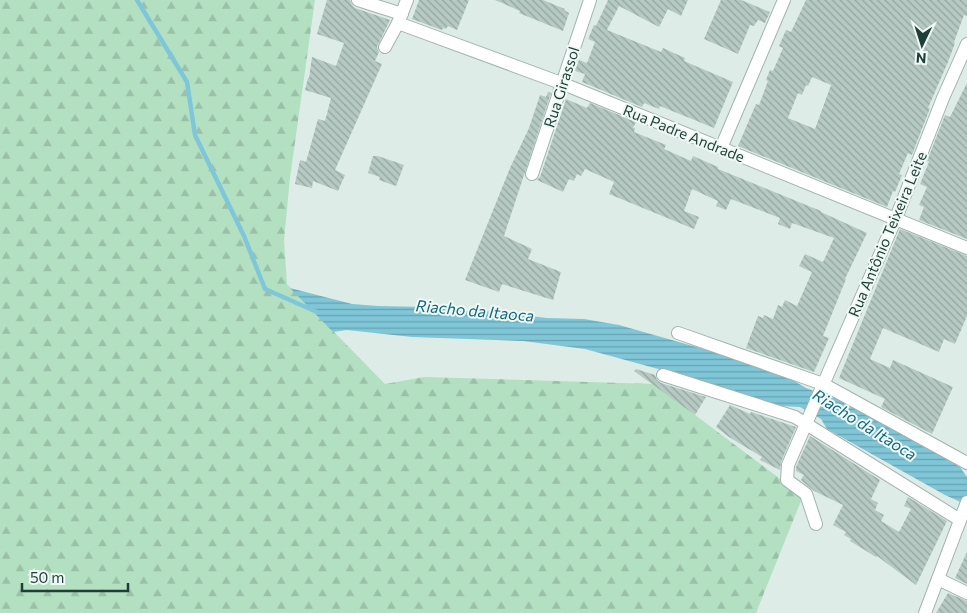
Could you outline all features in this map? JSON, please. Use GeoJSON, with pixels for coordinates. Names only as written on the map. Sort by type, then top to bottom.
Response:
{"type":"FeatureCollection","features":[{"type":"Feature","properties":{"kind":"street","name":"Rua Padre Andrade"},"geometry":{"type":"LineString","coordinates":[[358,0],[967,248]]}},
{"type":"Feature","properties":{"kind":"street"},"geometry":{"type":"LineString","coordinates":[[385,47],[407,0]]}},
{"type":"Feature","properties":{"kind":"street","name":"Rua Girassol"},"geometry":{"type":"LineString","coordinates":[[532,174],[590,0]]}},
{"type":"Feature","properties":{"kind":"street"},"geometry":{"type":"LineString","coordinates":[[721,148],[784,0]]}},
{"type":"Feature","properties":{"kind":"street","name":"Rua Antônio Teixeira Leite"},"geometry":{"type":"LineString","coordinates":[[816,524],[806,494],[787,480],[788,466],[896,218],[967,44]]}},
{"type":"Feature","properties":{"kind":"street"},"geometry":{"type":"LineString","coordinates":[[678,333],[822,387],[967,463]]}},
{"type":"Feature","properties":{"kind":"street"},"geometry":{"type":"LineString","coordinates":[[663,375],[808,421],[963,512],[924,613]]}},
{"type":"Feature","properties":{"kind":"street"},"geometry":{"type":"LineString","coordinates":[[938,579],[967,593]]}},
{"type":"Feature","properties":{"kind":"green space"},"geometry":{"type":"Polygon","coordinates":[[[0,0],[315,0],[290,178],[284,240],[287,284],[385,384],[424,377],[654,384],[803,496],[756,613],[0,613],[0,0]]]}},
{"type":"Feature","properties":{"kind":"water"},"geometry":{"type":"Polygon","coordinates":[[[290,288],[352,304],[425,307],[547,318],[584,319],[619,325],[774,369],[806,388],[831,398],[842,397],[960,467],[967,477],[967,505],[945,495],[827,429],[821,419],[800,407],[780,406],[706,382],[585,349],[523,341],[412,337],[347,330],[333,332],[290,288]]]}},
{"type":"Feature","properties":{"kind":"building"},"geometry":{"type":"Polygon","coordinates":[[[327,0],[350,0],[355,8],[390,20],[377,47],[379,52],[375,61],[382,64],[335,170],[345,175],[338,191],[313,181],[312,188],[295,184],[300,160],[306,162],[318,119],[325,121],[331,98],[305,90],[312,57],[336,66],[344,43],[317,34],[327,0]]]}},
{"type":"Feature","properties":{"kind":"building"},"geometry":{"type":"Polygon","coordinates":[[[419,0],[469,0],[457,30],[448,26],[442,30],[412,19],[419,0]]]}},
{"type":"Feature","properties":{"kind":"building"},"geometry":{"type":"Polygon","coordinates":[[[495,0],[543,0],[565,9],[569,13],[563,31],[519,13],[520,11],[495,0]]]}},
{"type":"Feature","properties":{"kind":"building"},"geometry":{"type":"Polygon","coordinates":[[[608,0],[688,0],[681,16],[668,9],[659,27],[619,6],[607,30],[661,52],[663,48],[685,58],[684,61],[733,82],[714,128],[660,106],[659,109],[644,103],[642,107],[582,82],[585,74],[575,71],[579,60],[587,63],[595,42],[588,39],[608,0]]]}},
{"type":"Feature","properties":{"kind":"building"},"geometry":{"type":"Polygon","coordinates":[[[721,0],[741,0],[770,12],[765,23],[758,20],[754,26],[750,25],[738,54],[704,39],[721,0]]]}},
{"type":"Feature","properties":{"kind":"building"},"geometry":{"type":"Polygon","coordinates":[[[806,0],[967,0],[967,16],[964,15],[912,155],[908,153],[899,174],[902,175],[887,207],[738,146],[756,104],[759,105],[770,70],[773,71],[783,48],[779,46],[786,30],[791,32],[806,0]],[[812,77],[802,95],[798,93],[788,118],[815,129],[831,85],[812,77]]]}},
{"type":"Feature","properties":{"kind":"building"},"geometry":{"type":"Polygon","coordinates":[[[967,83],[967,239],[919,220],[924,207],[919,205],[927,187],[920,184],[945,115],[950,117],[967,83]]]}},
{"type":"Feature","properties":{"kind":"building"},"geometry":{"type":"Polygon","coordinates":[[[548,92],[551,93],[504,236],[532,249],[528,259],[561,272],[553,300],[502,284],[499,292],[465,280],[510,168],[529,128],[540,95],[546,97],[548,92]]]}},
{"type":"Feature","properties":{"kind":"building"},"geometry":{"type":"Polygon","coordinates":[[[566,99],[587,108],[590,103],[636,122],[633,128],[635,128],[634,132],[666,145],[664,149],[691,161],[693,156],[718,167],[718,169],[821,211],[867,233],[845,279],[823,336],[829,338],[814,372],[746,348],[758,316],[763,318],[764,315],[773,319],[778,305],[782,307],[785,300],[797,306],[812,272],[799,266],[805,254],[823,262],[834,238],[792,223],[790,229],[778,224],[780,218],[731,199],[726,210],[716,206],[718,201],[692,189],[684,211],[699,217],[694,229],[609,194],[614,182],[585,169],[581,176],[577,174],[574,181],[569,179],[563,192],[537,180],[540,177],[566,99]]]}},
{"type":"Feature","properties":{"kind":"building"},"geometry":{"type":"Polygon","coordinates":[[[373,156],[404,165],[396,186],[379,180],[380,177],[368,173],[373,156]]]}},
{"type":"Feature","properties":{"kind":"building"},"geometry":{"type":"Polygon","coordinates":[[[900,229],[967,256],[967,316],[955,344],[944,339],[939,352],[883,328],[870,359],[890,368],[893,360],[953,387],[932,434],[881,407],[885,399],[839,378],[900,229]]]}},
{"type":"Feature","properties":{"kind":"building"},"geometry":{"type":"Polygon","coordinates":[[[636,369],[655,375],[661,383],[706,397],[695,415],[634,371],[636,369]]]}},
{"type":"Feature","properties":{"kind":"building"},"geometry":{"type":"Polygon","coordinates":[[[730,405],[750,414],[751,412],[796,427],[781,462],[780,470],[760,460],[762,457],[716,427],[730,405]]]}},
{"type":"Feature","properties":{"kind":"building"},"geometry":{"type":"Polygon","coordinates":[[[810,436],[880,480],[871,499],[878,503],[875,510],[884,515],[881,521],[899,532],[911,509],[904,506],[908,497],[947,521],[916,585],[877,556],[850,541],[851,539],[844,535],[846,532],[833,525],[843,505],[814,491],[801,480],[804,475],[796,471],[810,436]]]}},
{"type":"Feature","properties":{"kind":"building"},"geometry":{"type":"Polygon","coordinates":[[[967,552],[967,584],[955,578],[967,552]]]}},
{"type":"Feature","properties":{"kind":"building"},"geometry":{"type":"Polygon","coordinates":[[[948,593],[967,601],[967,613],[936,613],[948,593]]]}},
{"type":"Feature","properties":{"kind":"waterway","name":"Riacho da Itaoca"},"geometry":{"type":"LineString","coordinates":[[137,0],[187,82],[195,135],[244,236],[265,289],[317,312]]}}]}
